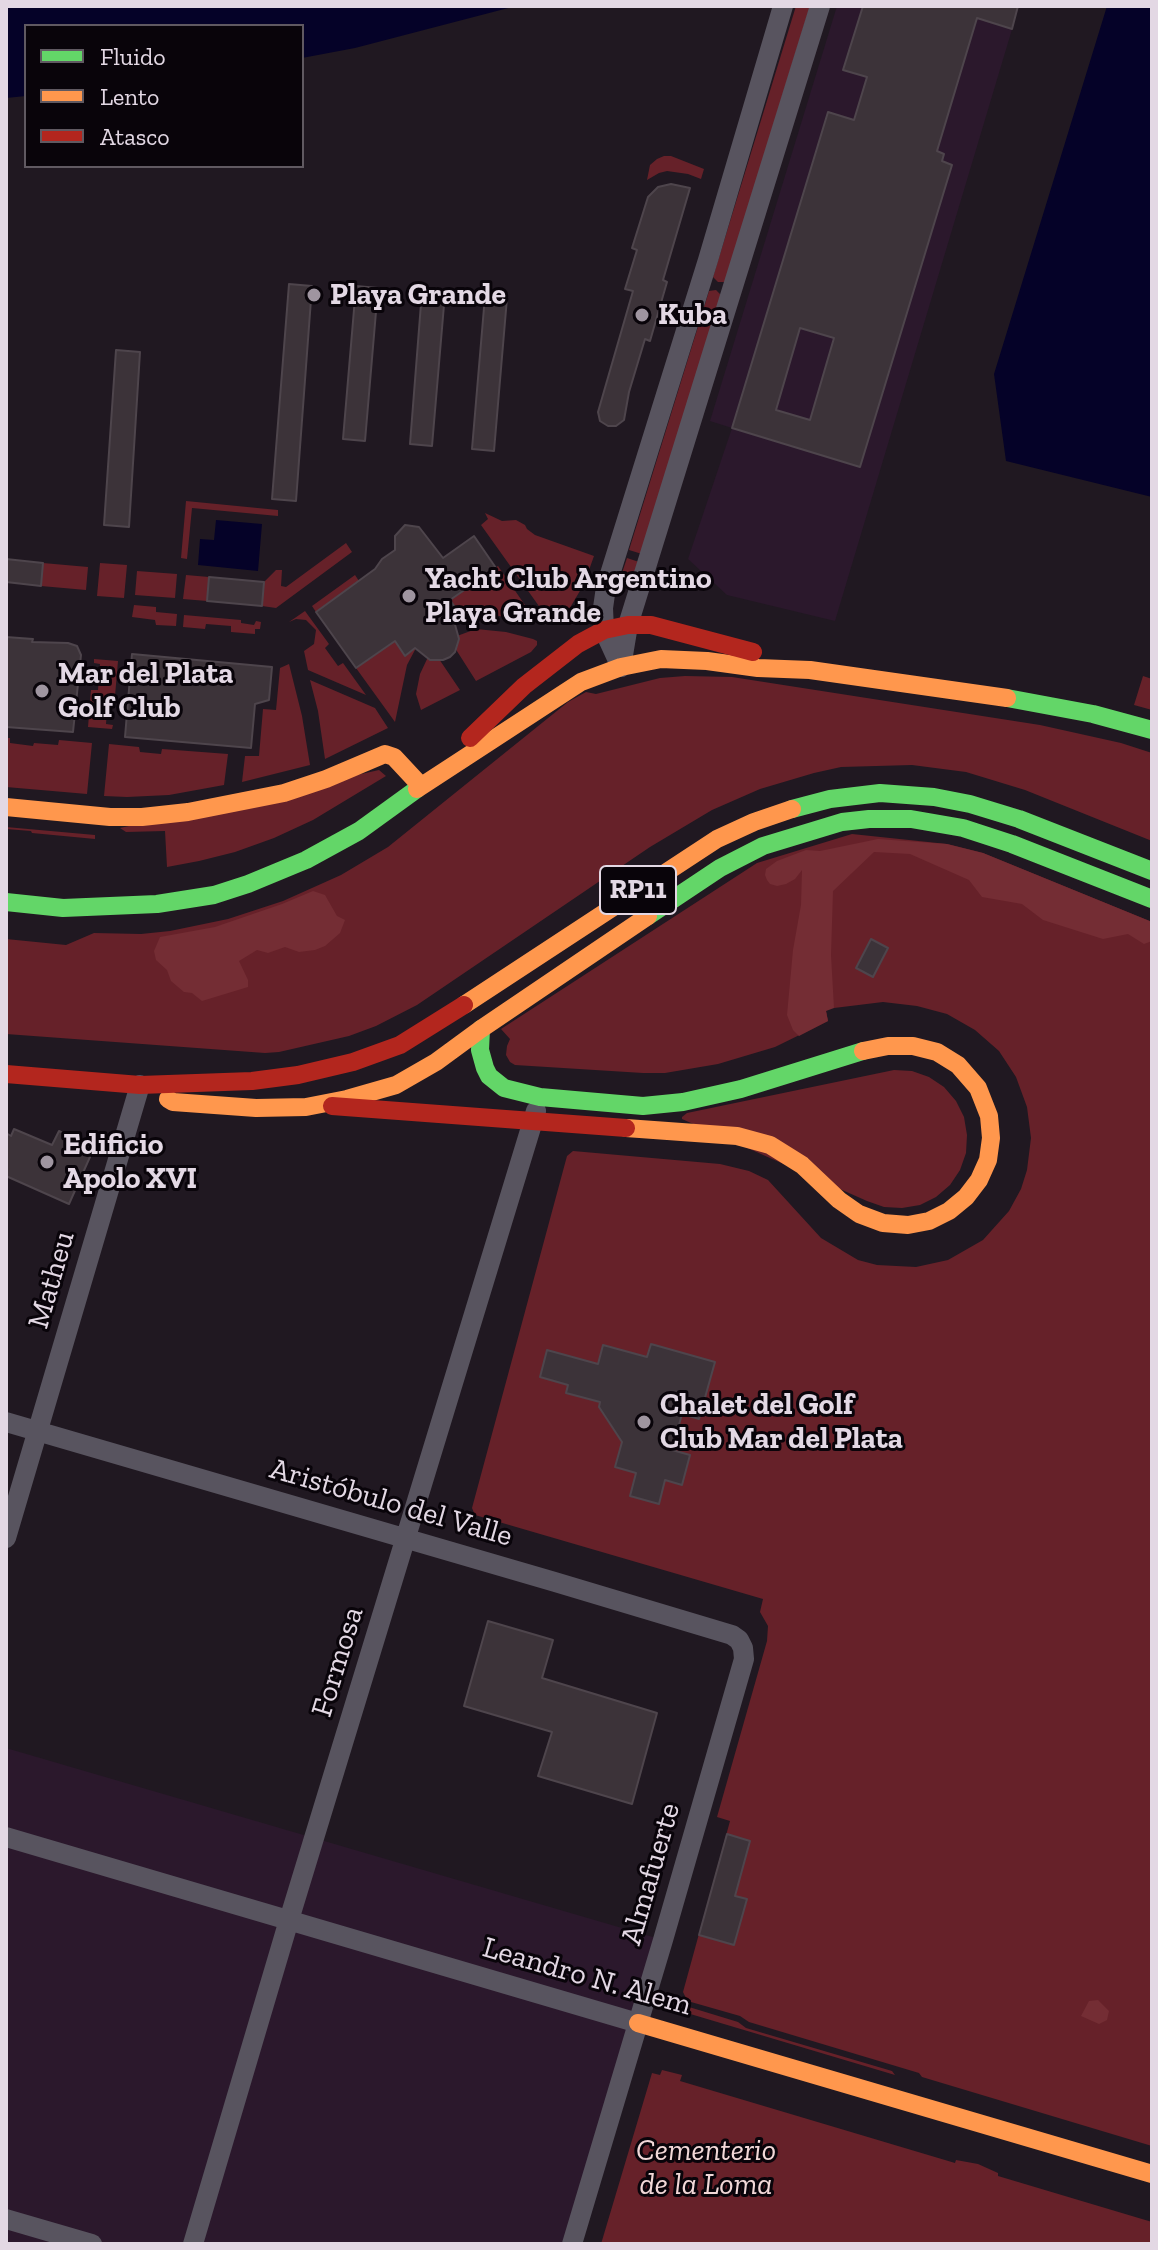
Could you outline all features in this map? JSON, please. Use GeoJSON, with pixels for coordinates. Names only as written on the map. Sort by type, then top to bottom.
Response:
{"type":"FeatureCollection","features":[{"type":"Feature","properties":{"kind":"main road"},"geometry":{"type":"LineString","coordinates":[[421,786],[524,686],[578,644],[604,630],[628,625],[651,625],[759,653],[810,670]]}},
{"type":"Feature","properties":{"kind":"main road"},"geometry":{"type":"LineString","coordinates":[[6,902],[63,908],[170,903],[214,895],[278,873],[334,846],[378,819],[421,786],[552,699],[590,678],[621,667],[661,659],[810,670],[1041,703],[1152,730]]}},
{"type":"Feature","properties":{"kind":"main road"},"geometry":{"type":"LineString","coordinates":[[6,807],[110,817],[188,812],[284,793],[385,754],[394,757],[421,786]]}},
{"type":"Feature","properties":{"kind":"main road","name":"RP11"},"geometry":{"type":"LineString","coordinates":[[6,1074],[140,1085],[252,1081],[298,1075],[353,1062],[400,1045],[436,1024],[717,839],[802,805],[830,799],[880,793],[970,804],[1019,819],[1152,871]]}},
{"type":"Feature","properties":{"kind":"main road","name":"RP11"},"geometry":{"type":"LineString","coordinates":[[140,1085],[173,1102],[256,1108],[316,1105],[396,1085],[436,1062],[720,868],[763,846],[842,822],[911,819],[963,828],[1152,899]]}},
{"type":"Feature","properties":{"kind":"main road"},"geometry":{"type":"LineString","coordinates":[[316,1105],[737,1136],[770,1145],[802,1165],[839,1200],[859,1214],[883,1223],[908,1225],[929,1221],[949,1211],[966,1197],[979,1180],[988,1160],[991,1138],[989,1116],[978,1088],[958,1065],[937,1052],[913,1046],[865,1050],[753,1086],[643,1106],[540,1097],[504,1088],[489,1076],[480,1050],[481,1029]]}},
{"type":"Feature","properties":{"kind":"main road","name":"Leandro N. Alem"},"geometry":{"type":"LineString","coordinates":[[638,2023],[1152,2174]]}},
{"type":"Feature","properties":{"kind":"street"},"geometry":{"type":"LineString","coordinates":[[621,667],[604,630],[606,587],[783,6]]}},
{"type":"Feature","properties":{"kind":"street"},"geometry":{"type":"LineString","coordinates":[[621,667],[628,625],[820,6]]}},
{"type":"Feature","properties":{"kind":"street","name":"Matheu"},"geometry":{"type":"LineString","coordinates":[[6,1538],[140,1085]]}},
{"type":"Feature","properties":{"kind":"street","name":"Formosa"},"geometry":{"type":"LineString","coordinates":[[193,2244],[540,1097]]}},
{"type":"Feature","properties":{"kind":"street","name":"Aristóbulo del Valle"},"geometry":{"type":"LineString","coordinates":[[6,1422],[732,1635],[739,1640],[744,1659]]}},
{"type":"Feature","properties":{"kind":"street","name":"Almafuerte"},"geometry":{"type":"LineString","coordinates":[[572,2244],[744,1659]]}},
{"type":"Feature","properties":{"kind":"street","name":"Leandro N. Alem"},"geometry":{"type":"LineString","coordinates":[[6,1837],[638,2023]]}},
{"type":"Feature","properties":{"kind":"street"},"geometry":{"type":"LineString","coordinates":[[6,2219],[92,2244]]}},
{"type":"Feature","properties":{"kind":"shaded area"},"geometry":{"type":"Polygon","coordinates":[[[6,6],[516,6],[355,48],[304,58],[304,24],[24,24],[24,96],[6,98],[6,6]]]}},
{"type":"Feature","properties":{"kind":"shaded area"},"geometry":{"type":"Polygon","coordinates":[[[837,6],[1019,6],[835,621],[727,595],[688,559],[732,428],[710,421],[837,6]]]}},
{"type":"Feature","properties":{"kind":"shaded area"},"geometry":{"type":"Polygon","coordinates":[[[1107,6],[1152,6],[1152,497],[1006,461],[994,374],[1107,6]]]}},
{"type":"Feature","properties":{"kind":"shaded area"},"geometry":{"type":"Polygon","coordinates":[[[216,520],[262,524],[258,571],[198,565],[200,539],[214,540],[216,520]]]}},
{"type":"Feature","properties":{"kind":"shaded area"},"geometry":{"type":"Polygon","coordinates":[[[878,839],[947,844],[983,853],[1152,922],[1152,941],[1144,944],[1128,934],[1103,939],[1043,920],[1022,904],[982,897],[969,880],[910,854],[874,852],[833,891],[831,955],[834,1008],[826,1011],[828,1021],[799,1036],[787,1015],[801,905],[802,870],[795,879],[777,886],[767,880],[766,869],[777,861],[806,850],[820,851],[878,839]]]}},
{"type":"Feature","properties":{"kind":"shaded area"},"geometry":{"type":"Polygon","coordinates":[[[313,891],[325,895],[337,916],[345,920],[340,933],[315,950],[299,952],[285,947],[268,953],[257,950],[239,961],[248,987],[202,1001],[171,981],[167,970],[156,960],[154,951],[160,937],[215,927],[313,891]]]}},
{"type":"Feature","properties":{"kind":"shaded area"},"geometry":{"type":"Polygon","coordinates":[[[6,1748],[663,1940],[572,2244],[6,2244],[6,1748]]]}},
{"type":"Feature","properties":{"kind":"shaded area"},"geometry":{"type":"Polygon","coordinates":[[[1098,2000],[1109,2011],[1107,2020],[1099,2024],[1081,2016],[1089,2001],[1098,2000]]]}},
{"type":"Feature","properties":{"kind":"green space"},"geometry":{"type":"Polygon","coordinates":[[[796,6],[810,6],[725,282],[718,282],[713,277],[796,6]]]}},
{"type":"Feature","properties":{"kind":"green space"},"geometry":{"type":"Polygon","coordinates":[[[664,156],[704,169],[701,179],[667,171],[647,180],[650,165],[664,156]]]}},
{"type":"Feature","properties":{"kind":"green space"},"geometry":{"type":"Polygon","coordinates":[[[716,290],[721,295],[642,554],[629,550],[709,291],[716,290]]]}},
{"type":"Feature","properties":{"kind":"green space"},"geometry":{"type":"Polygon","coordinates":[[[186,501],[278,510],[278,516],[192,508],[187,559],[181,558],[186,501]]]}},
{"type":"Feature","properties":{"kind":"green space"},"geometry":{"type":"Polygon","coordinates":[[[485,513],[502,521],[516,520],[535,535],[594,556],[584,584],[561,623],[551,623],[481,525],[488,519],[485,513]]]}},
{"type":"Feature","properties":{"kind":"green space"},"geometry":{"type":"Polygon","coordinates":[[[346,543],[352,552],[276,608],[262,606],[264,582],[276,570],[282,570],[281,586],[286,587],[346,543]]]}},
{"type":"Feature","properties":{"kind":"green space"},"geometry":{"type":"Polygon","coordinates":[[[627,558],[639,562],[632,586],[619,582],[627,558]]]}},
{"type":"Feature","properties":{"kind":"green space"},"geometry":{"type":"Polygon","coordinates":[[[43,563],[88,567],[86,590],[41,586],[43,563]]]}},
{"type":"Feature","properties":{"kind":"green space"},"geometry":{"type":"Polygon","coordinates":[[[100,563],[127,565],[124,598],[97,596],[100,563]]]}},
{"type":"Feature","properties":{"kind":"green space"},"geometry":{"type":"Polygon","coordinates":[[[498,566],[527,608],[513,618],[485,614],[452,622],[461,616],[450,600],[498,566]]]}},
{"type":"Feature","properties":{"kind":"green space"},"geometry":{"type":"Polygon","coordinates":[[[137,571],[177,574],[175,598],[135,595],[137,571]]]}},
{"type":"Feature","properties":{"kind":"green space"},"geometry":{"type":"Polygon","coordinates":[[[186,575],[209,577],[207,601],[183,599],[186,575]]]}},
{"type":"Feature","properties":{"kind":"green space"},"geometry":{"type":"Polygon","coordinates":[[[355,575],[359,581],[316,612],[312,606],[355,575]]]}},
{"type":"Feature","properties":{"kind":"green space"},"geometry":{"type":"Polygon","coordinates":[[[134,605],[156,607],[156,612],[177,614],[176,626],[156,625],[155,620],[132,617],[134,605]]]}},
{"type":"Feature","properties":{"kind":"green space"},"geometry":{"type":"Polygon","coordinates":[[[305,611],[329,644],[325,648],[338,666],[343,663],[366,695],[308,670],[304,651],[314,644],[316,630],[306,620],[289,622],[305,611]]]}},
{"type":"Feature","properties":{"kind":"green space"},"geometry":{"type":"Polygon","coordinates":[[[184,615],[241,620],[241,623],[254,625],[256,621],[261,622],[255,634],[231,632],[231,626],[206,624],[205,629],[183,627],[184,615]]]}},
{"type":"Feature","properties":{"kind":"green space"},"geometry":{"type":"Polygon","coordinates":[[[476,629],[533,639],[537,645],[531,652],[476,681],[455,648],[457,636],[476,629]]]}},
{"type":"Feature","properties":{"kind":"green space"},"geometry":{"type":"Polygon","coordinates":[[[395,641],[405,656],[416,648],[407,665],[395,722],[356,668],[395,641]]]}},
{"type":"Feature","properties":{"kind":"green space"},"geometry":{"type":"Polygon","coordinates":[[[428,657],[439,659],[460,690],[421,710],[416,694],[428,657]]]}},
{"type":"Feature","properties":{"kind":"green space"},"geometry":{"type":"Polygon","coordinates":[[[94,659],[118,661],[115,696],[108,696],[106,724],[113,725],[112,729],[88,727],[91,690],[98,690],[100,664],[94,663],[94,659]]]}},
{"type":"Feature","properties":{"kind":"green space"},"geometry":{"type":"Polygon","coordinates":[[[289,664],[310,765],[242,782],[245,756],[259,756],[263,709],[276,710],[280,668],[289,664]]]}},
{"type":"Feature","properties":{"kind":"green space"},"geometry":{"type":"Polygon","coordinates":[[[1143,676],[1152,679],[1152,710],[1134,705],[1143,676]]]}},
{"type":"Feature","properties":{"kind":"green space"},"geometry":{"type":"Polygon","coordinates":[[[732,677],[1040,725],[1152,753],[1152,841],[1025,790],[966,772],[912,765],[841,767],[760,789],[712,810],[650,847],[417,1005],[349,1036],[265,1053],[6,1034],[6,939],[66,945],[94,933],[170,931],[228,919],[283,901],[341,875],[388,847],[568,702],[586,692],[596,694],[660,678],[732,677]]]}},
{"type":"Feature","properties":{"kind":"green space"},"geometry":{"type":"Polygon","coordinates":[[[310,680],[375,708],[388,728],[325,759],[310,680]]]}},
{"type":"Feature","properties":{"kind":"green space"},"geometry":{"type":"Polygon","coordinates":[[[6,738],[10,738],[10,743],[33,746],[34,743],[58,745],[59,740],[92,743],[87,794],[6,787],[6,738]]]}},
{"type":"Feature","properties":{"kind":"green space"},"geometry":{"type":"Polygon","coordinates":[[[109,744],[139,747],[140,752],[161,754],[162,749],[228,754],[224,785],[169,795],[104,796],[109,744]]]}},
{"type":"Feature","properties":{"kind":"green space"},"geometry":{"type":"Polygon","coordinates":[[[379,770],[386,776],[313,820],[274,838],[199,861],[167,867],[165,831],[126,832],[120,828],[379,770]]]}},
{"type":"Feature","properties":{"kind":"green space"},"geometry":{"type":"Polygon","coordinates":[[[6,827],[95,835],[95,839],[32,833],[6,827]]]}},
{"type":"Feature","properties":{"kind":"green space"},"geometry":{"type":"Polygon","coordinates":[[[852,834],[947,844],[983,853],[1152,922],[1152,2146],[922,2077],[919,2073],[749,2022],[740,2016],[686,1998],[683,1992],[730,1821],[717,1817],[767,1641],[768,1626],[760,1612],[763,1599],[475,1515],[472,1508],[567,1156],[573,1151],[720,1164],[749,1171],[768,1180],[821,1238],[858,1260],[877,1265],[916,1267],[948,1260],[983,1240],[1009,1211],[1027,1170],[1031,1138],[1027,1107],[1016,1077],[999,1051],[975,1030],[947,1014],[883,1002],[830,1006],[826,1011],[828,1021],[775,1047],[718,1064],[665,1073],[515,1065],[506,1055],[510,1039],[501,1029],[757,863],[852,834]]]}},
{"type":"Feature","properties":{"kind":"green space"},"geometry":{"type":"Polygon","coordinates":[[[894,1070],[912,1071],[944,1087],[964,1117],[966,1153],[960,1170],[950,1185],[920,1205],[884,1207],[867,1201],[682,1119],[687,1113],[894,1070]]]}},
{"type":"Feature","properties":{"kind":"green space"},"geometry":{"type":"Polygon","coordinates":[[[689,2007],[738,2022],[746,2028],[892,2071],[895,2075],[687,2013],[689,2007]]]}},
{"type":"Feature","properties":{"kind":"green space","name":"Cementerio de la Loma"},"geometry":{"type":"Polygon","coordinates":[[[662,2070],[682,2075],[680,2081],[955,2163],[956,2160],[978,2164],[998,2173],[998,2176],[1152,2222],[1152,2244],[601,2244],[652,2073],[660,2075],[662,2070]]]}},
{"type":"Feature","properties":{"kind":"building"},"geometry":{"type":"Polygon","coordinates":[[[863,6],[1018,6],[1012,29],[977,18],[937,151],[944,154],[942,161],[952,165],[860,467],[732,428],[828,112],[854,120],[867,77],[843,70],[863,6]],[[800,328],[776,410],[810,420],[834,338],[800,328]]]}},
{"type":"Feature","properties":{"kind":"building","name":"Kuba"},"geometry":{"type":"Polygon","coordinates":[[[671,184],[690,188],[663,280],[667,282],[650,341],[645,339],[624,420],[616,426],[608,426],[600,421],[598,412],[633,291],[625,289],[637,250],[632,248],[648,197],[658,187],[671,184]]]}},
{"type":"Feature","properties":{"kind":"building"},"geometry":{"type":"Polygon","coordinates":[[[289,284],[312,286],[296,501],[272,499],[289,284]]]}},
{"type":"Feature","properties":{"kind":"building"},"geometry":{"type":"Polygon","coordinates":[[[356,286],[378,288],[365,441],[343,439],[356,286]]]}},
{"type":"Feature","properties":{"kind":"building"},"geometry":{"type":"Polygon","coordinates":[[[422,291],[445,293],[432,446],[410,444],[422,291]]]}},
{"type":"Feature","properties":{"kind":"building"},"geometry":{"type":"Polygon","coordinates":[[[485,296],[507,298],[494,451],[472,449],[485,296]]]}},
{"type":"Feature","properties":{"kind":"building"},"geometry":{"type":"Polygon","coordinates":[[[116,350],[140,352],[129,527],[104,525],[116,350]]]}},
{"type":"Feature","properties":{"kind":"building","name":"Yacht Club Argentino Playa Grande"},"geometry":{"type":"Polygon","coordinates":[[[405,525],[419,527],[443,558],[474,536],[496,568],[450,600],[461,616],[454,621],[459,639],[450,657],[430,660],[415,648],[405,656],[395,641],[356,668],[316,612],[375,569],[382,559],[395,550],[395,536],[405,525]]]}},
{"type":"Feature","properties":{"kind":"building"},"geometry":{"type":"Polygon","coordinates":[[[6,559],[43,563],[41,586],[6,582],[6,559]]]}},
{"type":"Feature","properties":{"kind":"building"},"geometry":{"type":"Polygon","coordinates":[[[209,577],[264,582],[262,606],[207,601],[209,577]]]}},
{"type":"Feature","properties":{"kind":"building","name":"Mar del Plata Golf Club"},"geometry":{"type":"Polygon","coordinates":[[[6,637],[77,646],[81,655],[73,732],[6,727],[6,637]]]}},
{"type":"Feature","properties":{"kind":"building"},"geometry":{"type":"Polygon","coordinates":[[[132,654],[272,667],[269,700],[255,704],[251,748],[125,737],[132,654]]]}},
{"type":"Feature","properties":{"kind":"building"},"geometry":{"type":"Polygon","coordinates":[[[871,939],[888,948],[873,977],[856,968],[871,939]]]}},
{"type":"Feature","properties":{"kind":"building","name":"Edificio Apolo XVI"},"geometry":{"type":"Polygon","coordinates":[[[14,1129],[52,1145],[59,1131],[94,1148],[69,1204],[6,1176],[6,1133],[11,1136],[14,1129]]]}},
{"type":"Feature","properties":{"kind":"building","name":"Chalet del Golf Club Mar del Plata"},"geometry":{"type":"Polygon","coordinates":[[[651,1344],[715,1362],[699,1419],[682,1414],[672,1450],[690,1455],[682,1485],[665,1480],[659,1504],[630,1496],[636,1473],[615,1467],[622,1442],[599,1407],[600,1402],[566,1393],[568,1385],[540,1377],[547,1350],[598,1364],[603,1345],[647,1357],[651,1344]]]}},
{"type":"Feature","properties":{"kind":"building"},"geometry":{"type":"Polygon","coordinates":[[[488,1621],[553,1640],[542,1678],[657,1713],[632,1804],[538,1776],[552,1732],[464,1706],[488,1621]]]}},
{"type":"Feature","properties":{"kind":"building"},"geometry":{"type":"Polygon","coordinates":[[[727,1834],[750,1841],[735,1896],[747,1899],[734,1945],[699,1935],[727,1834]]]}},
{"type":"Feature","properties":{"kind":"traffic: fast"},"geometry":{"type":"LineString","coordinates":[[1007,698],[1093,714],[1152,730]]}},
{"type":"Feature","properties":{"kind":"traffic: fast"},"geometry":{"type":"LineString","coordinates":[[6,902],[63,908],[157,904],[214,895],[306,860],[359,831],[417,789]]}},
{"type":"Feature","properties":{"kind":"traffic: fast"},"geometry":{"type":"LineString","coordinates":[[792,809],[830,799],[880,793],[934,797],[1019,819],[1152,871]]}},
{"type":"Feature","properties":{"kind":"traffic: fast"},"geometry":{"type":"LineString","coordinates":[[648,916],[720,868],[763,846],[842,822],[869,819],[911,819],[963,828],[1152,899]]}},
{"type":"Feature","properties":{"kind":"traffic: fast"},"geometry":{"type":"LineString","coordinates":[[481,1029],[480,1050],[485,1068],[489,1076],[504,1088],[540,1097],[643,1106],[683,1102],[741,1089],[863,1051]]}},
{"type":"Feature","properties":{"kind":"traffic: slow"},"geometry":{"type":"LineString","coordinates":[[417,789],[581,682],[621,667],[661,659],[810,670],[1007,698]]}},
{"type":"Feature","properties":{"kind":"traffic: slow"},"geometry":{"type":"LineString","coordinates":[[6,807],[110,817],[188,812],[284,793],[385,754],[394,757],[421,786]]}},
{"type":"Feature","properties":{"kind":"traffic: slow"},"geometry":{"type":"LineString","coordinates":[[464,1005],[717,839],[792,809]]}},
{"type":"Feature","properties":{"kind":"traffic: slow"},"geometry":{"type":"LineString","coordinates":[[168,1099],[173,1102],[256,1108],[306,1107],[396,1085],[436,1062],[648,916]]}},
{"type":"Feature","properties":{"kind":"traffic: slow"},"geometry":{"type":"LineString","coordinates":[[626,1128],[737,1136],[770,1145],[802,1165],[839,1200],[859,1214],[883,1223],[908,1225],[929,1221],[949,1211],[966,1197],[979,1180],[988,1160],[991,1138],[989,1116],[978,1088],[958,1065],[937,1052],[913,1046],[888,1046],[863,1051]]}},
{"type":"Feature","properties":{"kind":"traffic: slow"},"geometry":{"type":"LineString","coordinates":[[638,2023],[1152,2174]]}},
{"type":"Feature","properties":{"kind":"traffic: jam"},"geometry":{"type":"LineString","coordinates":[[470,738],[524,686],[578,644],[604,630],[628,625],[651,625],[753,652]]}},
{"type":"Feature","properties":{"kind":"traffic: jam"},"geometry":{"type":"LineString","coordinates":[[6,1074],[140,1085],[252,1081],[298,1075],[353,1062],[400,1045],[464,1005]]}},
{"type":"Feature","properties":{"kind":"traffic: jam"},"geometry":{"type":"LineString","coordinates":[[332,1106],[626,1128]]}},
{"type":"Feature","properties":{"kind":"place","name":"Playa Grande"},"geometry":{"type":"Point","coordinates":[314,295]}},
{"type":"Feature","properties":{"kind":"place","name":"Kuba"},"geometry":{"type":"Point","coordinates":[642,315]}},
{"type":"Feature","properties":{"kind":"place","name":"Yacht Club Argentino Playa Grande"},"geometry":{"type":"Point","coordinates":[409,596]}},
{"type":"Feature","properties":{"kind":"place","name":"Mar del Plata Golf Club"},"geometry":{"type":"Point","coordinates":[42,691]}},
{"type":"Feature","properties":{"kind":"place","name":"Edificio Apolo XVI"},"geometry":{"type":"Point","coordinates":[47,1162]}},
{"type":"Feature","properties":{"kind":"place","name":"Chalet del Golf Club Mar del Plata"},"geometry":{"type":"Point","coordinates":[644,1422]}}]}
